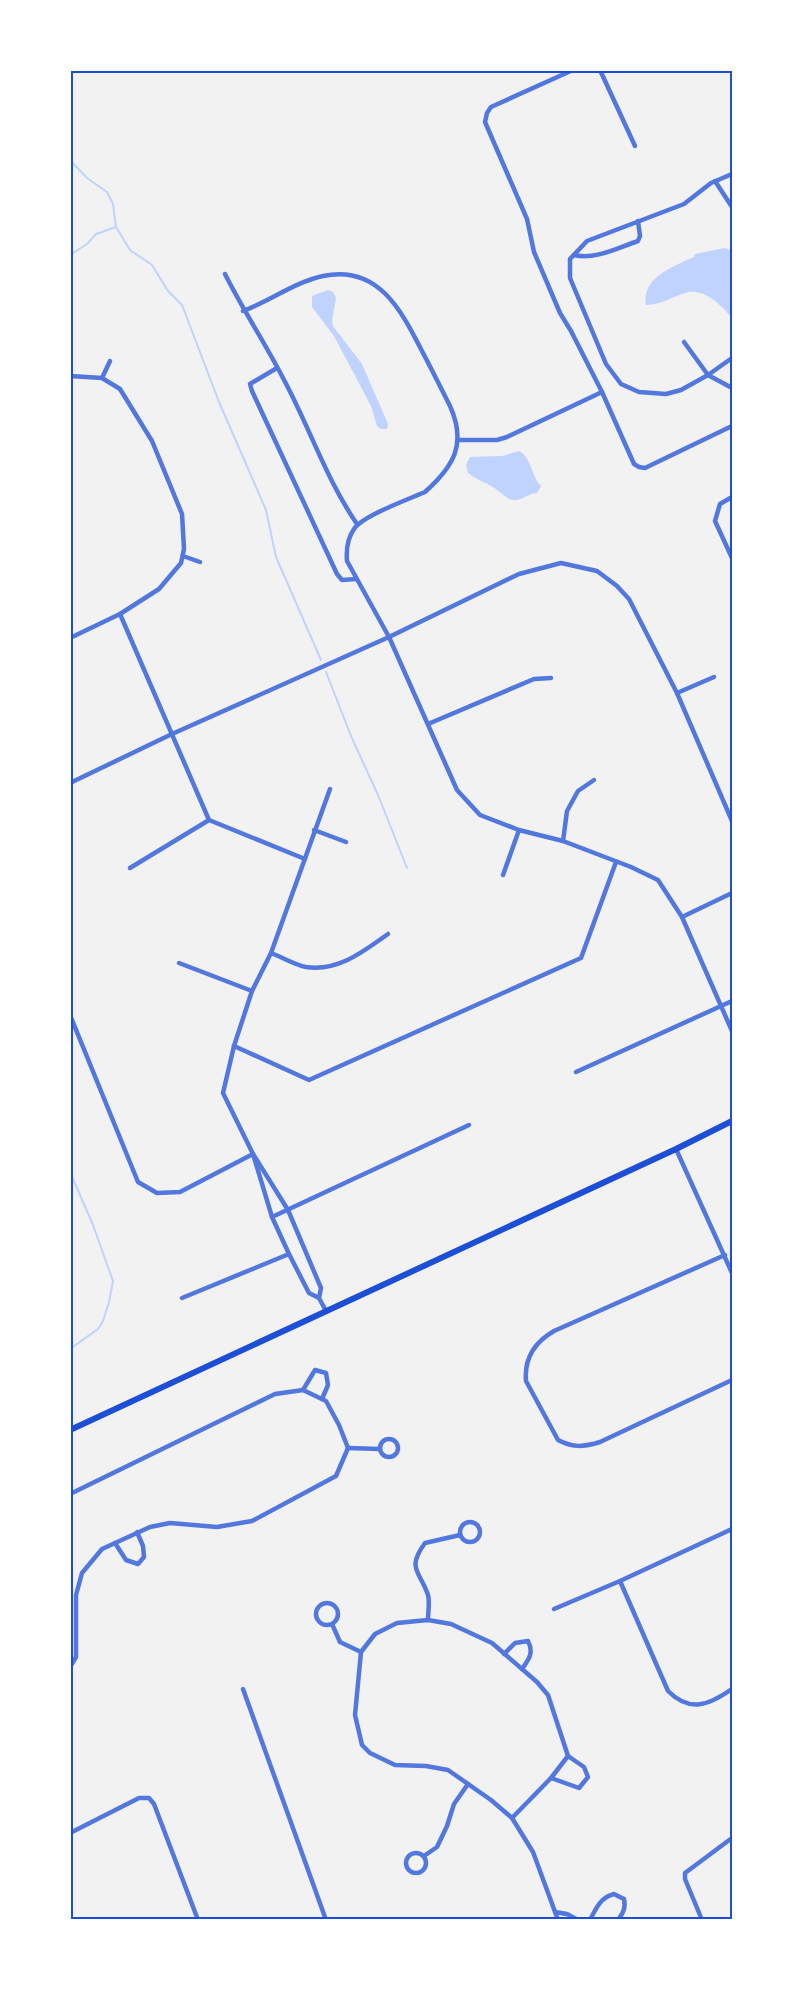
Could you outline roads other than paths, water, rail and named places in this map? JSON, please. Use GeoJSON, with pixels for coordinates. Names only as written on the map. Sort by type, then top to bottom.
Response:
{"type":"FeatureCollection","features":[{"type":"Feature","properties":{"kind":"main road"},"geometry":{"type":"LineString","coordinates":[[70,1430],[732,1121]]}},
{"type":"Feature","properties":{"kind":"street"},"geometry":{"type":"LineString","coordinates":[[573,70],[491,106],[485,122],[517,192],[527,219],[534,252],[560,313],[602,392],[634,464],[645,468],[732,426]]}},
{"type":"Feature","properties":{"kind":"street"},"geometry":{"type":"LineString","coordinates":[[600,70],[635,146]]}},
{"type":"Feature","properties":{"kind":"street"},"geometry":{"type":"LineString","coordinates":[[732,174],[715,181],[684,204],[587,241],[570,259],[570,278],[606,364],[621,384],[639,392],[666,394],[681,390],[732,358]]}},
{"type":"Feature","properties":{"kind":"street"},"geometry":{"type":"LineString","coordinates":[[715,181],[732,207]]}},
{"type":"Feature","properties":{"kind":"street"},"geometry":{"type":"LineString","coordinates":[[574,255],[585,258],[638,241],[640,236],[638,221]]}},
{"type":"Feature","properties":{"kind":"street"},"geometry":{"type":"LineString","coordinates":[[243,311],[280,292],[321,276],[340,273],[381,289],[404,315],[456,419],[459,440],[449,464],[425,492],[357,525],[346,548],[347,561],[389,637],[457,790],[480,815],[519,830],[563,841],[658,880],[682,917],[732,1031]]}},
{"type":"Feature","properties":{"kind":"street"},"geometry":{"type":"LineString","coordinates":[[225,274],[243,311],[277,368],[342,502],[357,525]]}},
{"type":"Feature","properties":{"kind":"street"},"geometry":{"type":"LineString","coordinates":[[684,342],[708,375],[732,388]]}},
{"type":"Feature","properties":{"kind":"street"},"geometry":{"type":"LineString","coordinates":[[102,378],[110,361]]}},
{"type":"Feature","properties":{"kind":"street"},"geometry":{"type":"LineString","coordinates":[[277,368],[250,384],[252,391],[337,574],[342,580],[356,579]]}},
{"type":"Feature","properties":{"kind":"street"},"geometry":{"type":"LineString","coordinates":[[70,376],[102,378],[120,389],[152,441],[182,514],[184,549],[181,563],[159,589],[120,614],[70,638]]}},
{"type":"Feature","properties":{"kind":"street"},"geometry":{"type":"LineString","coordinates":[[459,440],[497,440],[507,437],[602,392]]}},
{"type":"Feature","properties":{"kind":"street"},"geometry":{"type":"LineString","coordinates":[[732,497],[720,504],[715,521],[732,558]]}},
{"type":"Feature","properties":{"kind":"street"},"geometry":{"type":"LineString","coordinates":[[183,556],[200,562]]}},
{"type":"Feature","properties":{"kind":"street"},"geometry":{"type":"LineString","coordinates":[[70,783],[172,734],[389,637],[519,574],[561,563],[597,572],[617,586],[629,599],[677,693],[732,821]]}},
{"type":"Feature","properties":{"kind":"street"},"geometry":{"type":"LineString","coordinates":[[120,614],[209,820],[305,859]]}},
{"type":"Feature","properties":{"kind":"street"},"geometry":{"type":"LineString","coordinates":[[677,693],[714,677]]}},
{"type":"Feature","properties":{"kind":"street"},"geometry":{"type":"LineString","coordinates":[[428,724],[534,679],[551,678]]}},
{"type":"Feature","properties":{"kind":"street"},"geometry":{"type":"LineString","coordinates":[[563,841],[567,811],[578,790],[594,780]]}},
{"type":"Feature","properties":{"kind":"street"},"geometry":{"type":"LineString","coordinates":[[319,1298],[321,1288],[288,1210],[253,1154],[223,1093],[234,1046],[252,991],[271,953],[330,789]]}},
{"type":"Feature","properties":{"kind":"street"},"geometry":{"type":"LineString","coordinates":[[130,868],[209,820]]}},
{"type":"Feature","properties":{"kind":"street"},"geometry":{"type":"LineString","coordinates":[[314,830],[346,842]]}},
{"type":"Feature","properties":{"kind":"street"},"geometry":{"type":"LineString","coordinates":[[503,875],[519,830]]}},
{"type":"Feature","properties":{"kind":"street"},"geometry":{"type":"LineString","coordinates":[[234,1046],[309,1080],[581,958],[616,862]]}},
{"type":"Feature","properties":{"kind":"street"},"geometry":{"type":"LineString","coordinates":[[682,917],[732,893]]}},
{"type":"Feature","properties":{"kind":"street"},"geometry":{"type":"LineString","coordinates":[[271,953],[306,967],[334,966],[362,953],[388,934]]}},
{"type":"Feature","properties":{"kind":"street"},"geometry":{"type":"LineString","coordinates":[[179,963],[252,991]]}},
{"type":"Feature","properties":{"kind":"street"},"geometry":{"type":"LineString","coordinates":[[576,1072],[732,1001]]}},
{"type":"Feature","properties":{"kind":"street"},"geometry":{"type":"LineString","coordinates":[[70,1015],[138,1182],[157,1193],[180,1192],[253,1154]]}},
{"type":"Feature","properties":{"kind":"street"},"geometry":{"type":"LineString","coordinates":[[273,1217],[469,1125]]}},
{"type":"Feature","properties":{"kind":"street"},"geometry":{"type":"LineString","coordinates":[[676,1149],[732,1273]]}},
{"type":"Feature","properties":{"kind":"street"},"geometry":{"type":"LineString","coordinates":[[253,1154],[273,1217],[290,1254],[309,1293],[319,1298],[326,1311]]}},
{"type":"Feature","properties":{"kind":"street"},"geometry":{"type":"LineString","coordinates":[[182,1298],[290,1254]]}},
{"type":"Feature","properties":{"kind":"street"},"geometry":{"type":"LineString","coordinates":[[724,1255],[554,1331],[534,1347],[525,1370],[526,1381],[558,1440],[578,1448],[600,1442],[732,1380]]}},
{"type":"Feature","properties":{"kind":"street"},"geometry":{"type":"LineString","coordinates":[[303,1390],[315,1370],[326,1373],[328,1385],[322,1399]]}},
{"type":"Feature","properties":{"kind":"street"},"geometry":{"type":"LineString","coordinates":[[70,1494],[274,1394],[303,1390],[326,1401],[348,1448],[336,1476],[252,1521],[217,1527],[170,1523],[150,1527],[102,1548],[82,1573],[73,1594],[76,1657],[70,1667]]}},
{"type":"Feature","properties":{"kind":"street"},"geometry":{"type":"LineString","coordinates":[[348,1448],[380,1449]]}},
{"type":"Feature","properties":{"kind":"street"},"geometry":{"type":"LineString","coordinates":[[467,1522],[475,1523],[480,1529],[480,1537],[474,1542],[466,1541],[460,1535],[461,1527],[467,1522]]}},
{"type":"Feature","properties":{"kind":"street"},"geometry":{"type":"LineString","coordinates":[[554,1609],[732,1529]]}},
{"type":"Feature","properties":{"kind":"street"},"geometry":{"type":"LineString","coordinates":[[115,1543],[126,1560],[138,1564],[144,1557],[143,1546],[137,1532]]}},
{"type":"Feature","properties":{"kind":"street"},"geometry":{"type":"LineString","coordinates":[[428,1620],[428,1597],[415,1569],[417,1554],[425,1543],[460,1535]]}},
{"type":"Feature","properties":{"kind":"street"},"geometry":{"type":"LineString","coordinates":[[620,1581],[668,1691],[676,1699],[701,1705],[713,1702],[732,1689]]}},
{"type":"Feature","properties":{"kind":"street"},"geometry":{"type":"LineString","coordinates":[[331,1603],[337,1609],[338,1618],[332,1624],[323,1625],[316,1619],[316,1610],[322,1604],[331,1603]]}},
{"type":"Feature","properties":{"kind":"street"},"geometry":{"type":"LineString","coordinates":[[551,1778],[579,1788],[588,1778],[584,1767],[568,1756],[548,1695],[492,1643],[451,1624],[428,1620],[397,1623],[375,1634],[362,1653],[355,1715],[362,1745],[370,1753],[395,1765],[426,1766],[448,1770],[512,1818],[533,1852],[558,1920]]}},
{"type":"Feature","properties":{"kind":"street"},"geometry":{"type":"LineString","coordinates":[[332,1624],[340,1642],[362,1653]]}},
{"type":"Feature","properties":{"kind":"street"},"geometry":{"type":"LineString","coordinates":[[504,1654],[515,1642],[528,1641],[532,1649],[530,1658],[522,1669]]}},
{"type":"Feature","properties":{"kind":"street"},"geometry":{"type":"LineString","coordinates":[[243,1689],[326,1920]]}},
{"type":"Feature","properties":{"kind":"street"},"geometry":{"type":"LineString","coordinates":[[512,1818],[551,1778],[568,1756]]}},
{"type":"Feature","properties":{"kind":"street"},"geometry":{"type":"LineString","coordinates":[[424,1856],[437,1847],[454,1804],[468,1784]]}},
{"type":"Feature","properties":{"kind":"street"},"geometry":{"type":"LineString","coordinates":[[70,1833],[139,1798],[149,1798],[153,1802],[198,1920]]}},
{"type":"Feature","properties":{"kind":"street"},"geometry":{"type":"LineString","coordinates":[[702,1920],[685,1873],[732,1838]]}},
{"type":"Feature","properties":{"kind":"street"},"geometry":{"type":"LineString","coordinates":[[417,1853],[424,1856],[427,1864],[423,1871],[416,1874],[408,1870],[406,1863],[409,1855],[417,1853]]}},
{"type":"Feature","properties":{"kind":"street"},"geometry":{"type":"LineString","coordinates":[[590,1920],[601,1901],[614,1894],[624,1899],[625,1905],[624,1912],[618,1920]]}},
{"type":"Feature","properties":{"kind":"street"},"geometry":{"type":"LineString","coordinates":[[555,1912],[567,1914],[578,1920]]}},
{"type":"Feature","properties":{"kind":"water"},"geometry":{"type":"Polygon","coordinates":[[[725,248],[732,251],[732,318],[713,299],[695,292],[688,292],[657,304],[646,305],[649,287],[661,274],[694,257],[695,254],[725,248]]]}},
{"type":"Feature","properties":{"kind":"water"},"geometry":{"type":"Polygon","coordinates":[[[328,290],[333,292],[336,298],[333,326],[362,364],[388,424],[387,429],[377,426],[371,406],[334,336],[312,307],[312,296],[328,290]]]}},
{"type":"Feature","properties":{"kind":"water"},"geometry":{"type":"Polygon","coordinates":[[[519,451],[527,458],[541,486],[537,493],[514,500],[505,497],[493,487],[468,473],[466,465],[470,457],[502,456],[519,451]]]}},
{"type":"Feature","properties":{"kind":"waterway"},"geometry":{"type":"LineString","coordinates":[[70,160],[87,178],[107,192],[113,204],[116,227],[130,250],[152,265],[168,291],[182,305],[219,402],[266,510],[276,557],[321,660]]}},
{"type":"Feature","properties":{"kind":"waterway"},"geometry":{"type":"LineString","coordinates":[[70,255],[87,244],[96,234],[116,227]]}},
{"type":"Feature","properties":{"kind":"waterway"},"geometry":{"type":"LineString","coordinates":[[326,672],[407,868]]}},
{"type":"Feature","properties":{"kind":"waterway"},"geometry":{"type":"LineString","coordinates":[[70,1172],[93,1225],[113,1281],[109,1302],[98,1329],[70,1349]]}}]}
